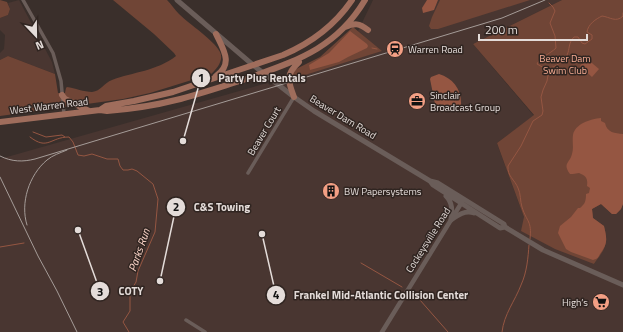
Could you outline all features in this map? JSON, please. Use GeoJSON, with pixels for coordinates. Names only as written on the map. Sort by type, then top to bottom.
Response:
{"type":"FeatureCollection","features":[{"type":"Feature","properties":{"kind":"main road","name":"Beaver Dam Road"},"geometry":{"type":"LineString","coordinates":[[177,0],[262,73],[294,98],[430,181],[438,183],[464,199],[504,224],[505,228]]}},
{"type":"Feature","properties":{"kind":"main road","name":"West Warren Road"},"geometry":{"type":"LineString","coordinates":[[100,110],[106,106],[160,96],[297,49],[317,37],[340,15],[352,0]]}},
{"type":"Feature","properties":{"kind":"main road"},"geometry":{"type":"LineString","coordinates":[[340,15],[356,0]]}},
{"type":"Feature","properties":{"kind":"main road","name":"West Warren Road"},"geometry":{"type":"LineString","coordinates":[[0,122],[89,111],[126,109],[175,100],[262,73],[302,58],[323,45],[342,29],[356,13],[364,0]]}},
{"type":"Feature","properties":{"kind":"main road"},"geometry":{"type":"LineString","coordinates":[[342,29],[352,24],[358,24],[368,30]]}},
{"type":"Feature","properties":{"kind":"main road"},"geometry":{"type":"LineString","coordinates":[[213,79],[222,73],[226,62],[225,52],[216,34]]}},
{"type":"Feature","properties":{"kind":"main road"},"geometry":{"type":"LineString","coordinates":[[294,98],[288,77],[292,68],[302,58]]}},
{"type":"Feature","properties":{"kind":"main road"},"geometry":{"type":"LineString","coordinates":[[62,95],[70,102],[89,111]]}},
{"type":"Feature","properties":{"kind":"main road","name":"Beaver Dam Road"},"geometry":{"type":"LineString","coordinates":[[430,181],[433,185],[461,204],[500,228],[505,228],[536,246],[623,285]]}},
{"type":"Feature","properties":{"kind":"main road"},"geometry":{"type":"LineString","coordinates":[[442,191],[451,203],[451,220]]}},
{"type":"Feature","properties":{"kind":"main road"},"geometry":{"type":"LineString","coordinates":[[451,220],[458,215],[467,212],[480,216]]}},
{"type":"Feature","properties":{"kind":"street"},"geometry":{"type":"LineString","coordinates":[[22,0],[53,53],[59,72],[64,114]]}},
{"type":"Feature","properties":{"kind":"street","name":"Beaver Court"},"geometry":{"type":"LineString","coordinates":[[248,173],[294,98]]}},
{"type":"Feature","properties":{"kind":"street","name":"Cockeysville Road"},"geometry":{"type":"LineString","coordinates":[[382,332],[464,199]]}},
{"type":"Feature","properties":{"kind":"street"},"geometry":{"type":"LineString","coordinates":[[186,320],[205,332]]}},
{"type":"Feature","properties":{"kind":"shaded area"},"geometry":{"type":"Polygon","coordinates":[[[19,0],[52,62],[55,74],[8,56],[0,60],[0,53],[4,49],[5,35],[0,30],[0,18],[8,15],[10,9],[8,3],[19,0]]]}},
{"type":"Feature","properties":{"kind":"shaded area"},"geometry":{"type":"Polygon","coordinates":[[[373,0],[562,0],[473,44],[534,116],[497,143],[524,217],[594,264],[606,245],[606,239],[604,226],[593,218],[592,209],[601,204],[612,214],[621,209],[623,204],[623,332],[0,332],[0,159],[267,83],[270,85],[381,51],[358,31],[373,0]]]}},
{"type":"Feature","properties":{"kind":"shaded area"},"geometry":{"type":"Polygon","coordinates":[[[427,0],[438,0],[434,10],[423,13],[422,8],[427,0]]]}},
{"type":"Feature","properties":{"kind":"shaded area"},"geometry":{"type":"Polygon","coordinates":[[[350,31],[367,44],[367,48],[339,62],[310,70],[309,65],[329,53],[350,31]]]}},
{"type":"Feature","properties":{"kind":"shaded area"},"geometry":{"type":"Polygon","coordinates":[[[586,58],[599,69],[592,77],[580,66],[586,58]]]}},
{"type":"Feature","properties":{"kind":"shaded area"},"geometry":{"type":"Polygon","coordinates":[[[439,74],[448,78],[456,85],[461,100],[461,105],[458,107],[448,108],[435,104],[430,79],[431,77],[439,74]]]}},
{"type":"Feature","properties":{"kind":"shaded area"},"geometry":{"type":"Polygon","coordinates":[[[601,118],[601,121],[605,123],[609,131],[623,134],[623,204],[621,209],[616,214],[612,214],[601,204],[592,209],[593,218],[604,226],[606,238],[606,244],[603,250],[597,258],[593,260],[566,249],[558,233],[560,226],[584,204],[586,194],[589,193],[590,188],[587,186],[587,179],[585,176],[579,173],[570,174],[567,168],[567,163],[573,152],[574,131],[584,123],[601,118]]]}},
{"type":"Feature","properties":{"kind":"green space"},"geometry":{"type":"Polygon","coordinates":[[[0,0],[7,2],[10,9],[8,15],[0,18],[0,0]]]}},
{"type":"Feature","properties":{"kind":"green space"},"geometry":{"type":"Polygon","coordinates":[[[113,0],[167,0],[179,14],[217,47],[221,55],[218,67],[211,74],[150,93],[123,99],[0,116],[0,60],[8,56],[55,74],[58,93],[65,93],[67,87],[92,92],[95,91],[112,80],[161,65],[176,56],[154,34],[113,0]]]}},
{"type":"Feature","properties":{"kind":"green space"},"geometry":{"type":"Polygon","coordinates":[[[440,0],[530,0],[438,29],[431,29],[429,26],[440,0]]]}},
{"type":"Feature","properties":{"kind":"green space","name":"Beaver Dam Swim Club"},"geometry":{"type":"Polygon","coordinates":[[[562,0],[623,0],[623,204],[621,209],[616,214],[612,214],[601,204],[592,209],[593,218],[604,226],[606,238],[605,246],[594,264],[555,249],[521,231],[524,217],[497,143],[534,115],[473,44],[562,0]]]}},
{"type":"Feature","properties":{"kind":"green space"},"geometry":{"type":"Polygon","coordinates":[[[353,27],[382,51],[292,79],[291,75],[294,70],[320,57],[353,27]]]}},
{"type":"Feature","properties":{"kind":"waterway"},"geometry":{"type":"LineString","coordinates":[[548,73],[546,69],[537,64],[540,59],[556,48],[555,36],[550,23],[555,11],[549,3]]}},
{"type":"Feature","properties":{"kind":"waterway"},"geometry":{"type":"LineString","coordinates":[[530,239],[530,225],[522,207],[519,190],[510,175],[508,166],[521,146],[533,121],[542,115],[543,111],[541,97],[547,81],[549,69],[564,60],[574,37],[578,37],[582,43],[585,44],[592,39],[592,35],[587,32],[595,20],[602,16],[618,19],[623,16],[623,13]]}},
{"type":"Feature","properties":{"kind":"waterway"},"geometry":{"type":"LineString","coordinates":[[372,48],[377,49]]}},
{"type":"Feature","properties":{"kind":"waterway","name":"Parks Run"},"geometry":{"type":"LineString","coordinates":[[33,132],[46,137],[62,135],[65,137]]}},
{"type":"Feature","properties":{"kind":"waterway","name":"Parks Run"},"geometry":{"type":"LineString","coordinates":[[30,137],[41,143],[69,137],[73,142],[78,155],[84,156],[92,154],[107,159],[118,159],[123,170],[132,169],[137,171],[153,184],[158,199],[155,232],[138,271],[136,282],[130,292],[130,311],[123,322],[129,332]]}},
{"type":"Feature","properties":{"kind":"waterway"},"geometry":{"type":"LineString","coordinates":[[0,247],[24,243]]}},
{"type":"Feature","properties":{"kind":"waterway"},"geometry":{"type":"LineString","coordinates":[[502,332],[505,319],[525,275],[529,245]]}},
{"type":"Feature","properties":{"kind":"waterway"},"geometry":{"type":"LineString","coordinates":[[361,263],[402,287]]}},
{"type":"Feature","properties":{"kind":"waterway"},"geometry":{"type":"LineString","coordinates":[[413,292],[448,332]]}},
{"type":"Feature","properties":{"kind":"tram line"},"geometry":{"type":"LineString","coordinates":[[0,156],[18,161],[35,159],[502,18],[545,0]]}},
{"type":"Feature","properties":{"kind":"railway"},"geometry":{"type":"LineString","coordinates":[[27,225],[25,217],[26,199],[35,173],[47,160],[54,155],[67,150]]}},
{"type":"Feature","properties":{"kind":"railway"},"geometry":{"type":"LineString","coordinates":[[0,177],[77,332]]}},
{"type":"Feature","properties":{"kind":"place","name":"Warren Road"},"geometry":{"type":"Point","coordinates":[395,49]}},
{"type":"Feature","properties":{"kind":"place","name":"Sinclair Broadcast Group"},"geometry":{"type":"Point","coordinates":[417,101]}},
{"type":"Feature","properties":{"kind":"place","name":"Party Plus Rentals"},"geometry":{"type":"Point","coordinates":[183,141]}},
{"type":"Feature","properties":{"kind":"place","name":"BW Papersystems"},"geometry":{"type":"Point","coordinates":[331,191]}},
{"type":"Feature","properties":{"kind":"place","name":"COTY"},"geometry":{"type":"Point","coordinates":[78,230]}},
{"type":"Feature","properties":{"kind":"place","name":"Frankel Mid-Atlantic Collision Center"},"geometry":{"type":"Point","coordinates":[262,234]}},
{"type":"Feature","properties":{"kind":"place","name":"C&S Towing"},"geometry":{"type":"Point","coordinates":[160,281]}},
{"type":"Feature","properties":{"kind":"place","name":"High’s"},"geometry":{"type":"Point","coordinates":[601,302]}}]}
